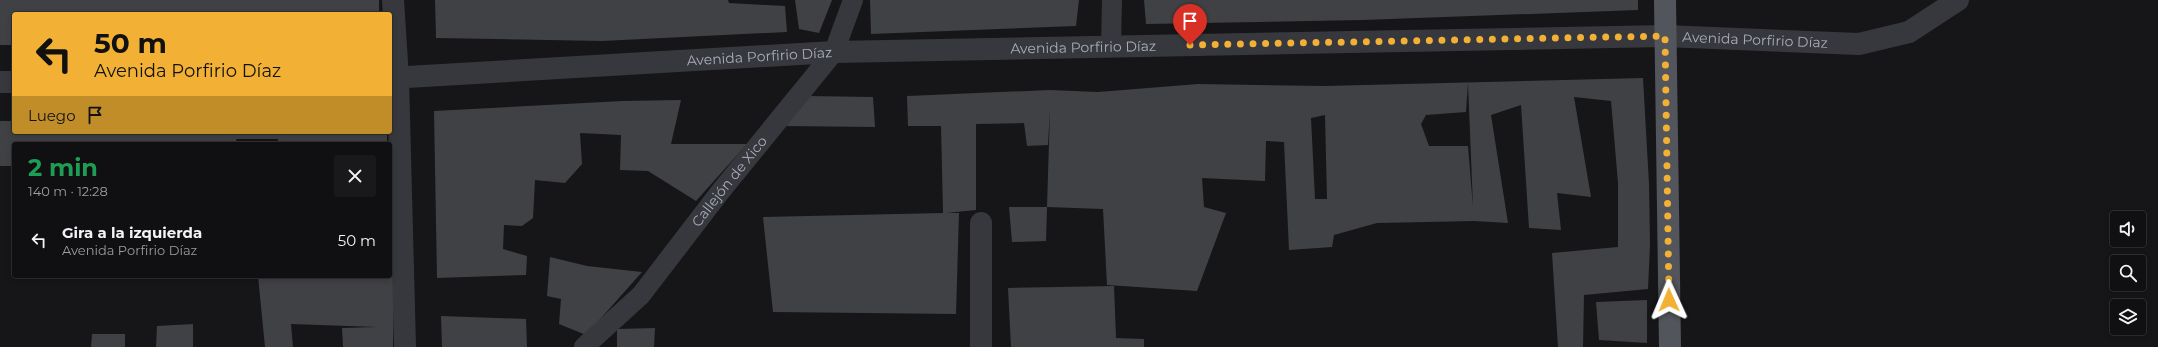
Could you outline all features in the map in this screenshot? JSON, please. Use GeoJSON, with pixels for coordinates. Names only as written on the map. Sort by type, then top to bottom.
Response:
{"type":"FeatureCollection","features":[{"type":"Feature","properties":{"kind":"main road"},"geometry":{"type":"LineString","coordinates":[[1665,0],[1670,347]]}},
{"type":"Feature","properties":{"kind":"street"},"geometry":{"type":"LineString","coordinates":[[393,0],[394,78],[405,347]]}},
{"type":"Feature","properties":{"kind":"street","name":"Avenida Porfirio Díaz"},"geometry":{"type":"LineString","coordinates":[[394,78],[834,52],[1665,36],[1859,44],[1909,32],[1958,0]]}},
{"type":"Feature","properties":{"kind":"street"},"geometry":{"type":"LineString","coordinates":[[0,82],[12,82]]}},
{"type":"Feature","properties":{"kind":"street"},"geometry":{"type":"LineString","coordinates":[[981,223],[981,347]]}},
{"type":"Feature","properties":{"kind":"lane","name":"Callejón de Xico"},"geometry":{"type":"LineString","coordinates":[[584,347],[641,295],[720,192],[834,52],[853,0]]}},
{"type":"Feature","properties":{"kind":"lane"},"geometry":{"type":"LineString","coordinates":[[1111,47],[1112,0]]}},
{"type":"Feature","properties":{"kind":"building"},"geometry":{"type":"Polygon","coordinates":[[[0,0],[379,0],[379,12],[12,12],[12,45],[0,45],[0,0]]]}},
{"type":"Feature","properties":{"kind":"building"},"geometry":{"type":"Polygon","coordinates":[[[435,0],[728,0],[729,3],[785,6],[787,32],[602,41],[436,38],[435,0]]]}},
{"type":"Feature","properties":{"kind":"building"},"geometry":{"type":"Polygon","coordinates":[[[795,0],[832,0],[819,33],[799,29],[795,0]]]}},
{"type":"Feature","properties":{"kind":"building"},"geometry":{"type":"Polygon","coordinates":[[[870,0],[1079,0],[1076,26],[871,34],[870,0]]]}},
{"type":"Feature","properties":{"kind":"building"},"geometry":{"type":"Polygon","coordinates":[[[1144,0],[1638,0],[1638,10],[1363,20],[1146,24],[1144,0]]]}},
{"type":"Feature","properties":{"kind":"building"},"geometry":{"type":"Polygon","coordinates":[[[1643,78],[1649,184],[1650,245],[1648,289],[1584,295],[1583,347],[1558,347],[1552,253],[1618,247],[1618,183],[1611,101],[1574,97],[1591,197],[1557,193],[1561,230],[1529,228],[1521,105],[1491,115],[1508,223],[1474,221],[1377,223],[1334,235],[1332,247],[1289,250],[1284,142],[1266,141],[1265,181],[1202,178],[1204,207],[1226,213],[1197,291],[1107,285],[1103,209],[1047,207],[1050,109],[1048,145],[1027,146],[1024,123],[976,124],[976,210],[946,213],[959,213],[956,314],[773,312],[763,217],[943,213],[941,126],[908,126],[907,96],[1050,90],[1098,92],[1198,84],[1324,86],[1643,78]],[[1468,83],[1466,112],[1426,115],[1421,124],[1429,146],[1468,146],[1473,207],[1468,83]],[[1325,115],[1311,118],[1315,199],[1327,199],[1325,115]]]}},
{"type":"Feature","properties":{"kind":"building"},"geometry":{"type":"Polygon","coordinates":[[[807,96],[873,97],[875,127],[783,126],[807,96]]]}},
{"type":"Feature","properties":{"kind":"building"},"geometry":{"type":"Polygon","coordinates":[[[681,100],[671,144],[747,144],[696,201],[648,171],[620,170],[621,135],[580,133],[582,164],[565,183],[535,180],[533,218],[522,226],[504,225],[503,249],[527,256],[526,275],[437,278],[434,111],[623,101],[681,100]]]}},
{"type":"Feature","properties":{"kind":"building"},"geometry":{"type":"Polygon","coordinates":[[[0,121],[12,121],[12,134],[387,134],[387,142],[302,142],[302,140],[302,142],[278,142],[278,139],[236,139],[237,142],[12,142],[12,166],[0,166],[0,121]]]}},
{"type":"Feature","properties":{"kind":"building"},"geometry":{"type":"Polygon","coordinates":[[[1009,207],[1047,207],[1046,241],[1012,242],[1009,207]]]}},
{"type":"Feature","properties":{"kind":"building"},"geometry":{"type":"Polygon","coordinates":[[[392,239],[394,262],[393,347],[343,347],[342,328],[377,327],[291,324],[293,347],[265,347],[258,278],[392,278],[392,239]]]}},
{"type":"Feature","properties":{"kind":"building"},"geometry":{"type":"Polygon","coordinates":[[[550,257],[587,266],[642,272],[586,335],[559,324],[561,299],[547,296],[550,257]]]}},
{"type":"Feature","properties":{"kind":"building"},"geometry":{"type":"Polygon","coordinates":[[[1114,286],[1116,338],[1144,339],[1144,347],[1011,347],[1008,288],[1114,286]]]}},
{"type":"Feature","properties":{"kind":"building"},"geometry":{"type":"Polygon","coordinates":[[[1647,300],[1647,343],[1599,340],[1596,302],[1647,300]]]}},
{"type":"Feature","properties":{"kind":"building"},"geometry":{"type":"Polygon","coordinates":[[[441,316],[526,319],[527,347],[442,347],[441,316]]]}},
{"type":"Feature","properties":{"kind":"building"},"geometry":{"type":"Polygon","coordinates":[[[193,324],[193,347],[156,347],[157,326],[193,324]]]}},
{"type":"Feature","properties":{"kind":"building"},"geometry":{"type":"Polygon","coordinates":[[[655,328],[654,347],[617,347],[617,329],[655,328]]]}},
{"type":"Feature","properties":{"kind":"building"},"geometry":{"type":"Polygon","coordinates":[[[92,334],[125,334],[125,347],[91,347],[92,334]]]}},
{"type":"Feature","properties":{"kind":"route"},"geometry":{"type":"LineString","coordinates":[[1190,45],[1665,36],[1669,300]]}}]}
